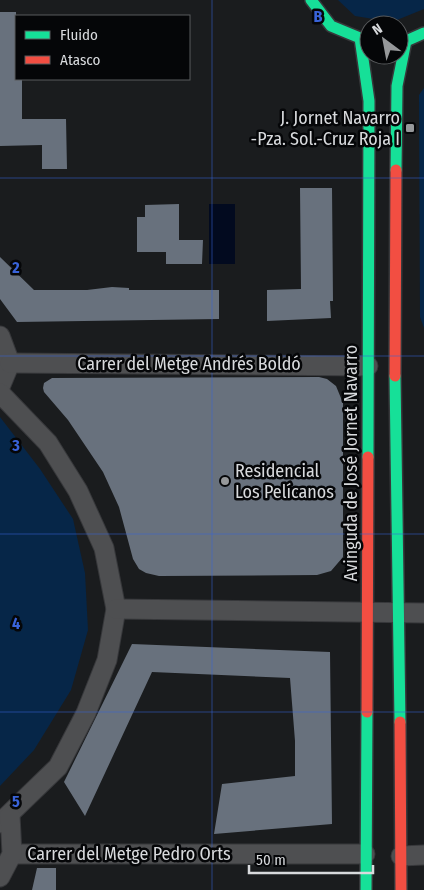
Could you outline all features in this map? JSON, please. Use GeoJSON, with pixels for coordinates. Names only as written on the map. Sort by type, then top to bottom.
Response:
{"type":"FeatureCollection","features":[{"type":"Feature","properties":{"kind":"street"},"geometry":{"type":"LineString","coordinates":[[311,0],[332,26],[359,36]]}},
{"type":"Feature","properties":{"kind":"street"},"geometry":{"type":"LineString","coordinates":[[409,39],[424,33]]}},
{"type":"Feature","properties":{"kind":"street","name":"Avinguda de José Jornet Navarro"},"geometry":{"type":"LineString","coordinates":[[366,65],[369,101],[369,611],[366,890]]}},
{"type":"Feature","properties":{"kind":"street"},"geometry":{"type":"LineString","coordinates":[[400,65],[397,86],[395,353],[400,614],[402,890]]}},
{"type":"Feature","properties":{"kind":"street"},"geometry":{"type":"LineString","coordinates":[[0,336],[10,363],[0,387]]}},
{"type":"Feature","properties":{"kind":"street","name":"Carrer del Metge Andrés Boldó"},"geometry":{"type":"LineString","coordinates":[[10,363],[368,366]]}},
{"type":"Feature","properties":{"kind":"street"},"geometry":{"type":"LineString","coordinates":[[0,393],[48,443],[78,492],[104,548],[116,609],[107,660],[86,713],[58,767],[5,819],[12,854],[0,877]]}},
{"type":"Feature","properties":{"kind":"street"},"geometry":{"type":"LineString","coordinates":[[116,609],[424,613]]}},
{"type":"Feature","properties":{"kind":"street","name":"Carrer del Metge Pedro Orts"},"geometry":{"type":"LineString","coordinates":[[12,854],[365,854]]}},
{"type":"Feature","properties":{"kind":"street"},"geometry":{"type":"LineString","coordinates":[[401,856],[424,855]]}},
{"type":"Feature","properties":{"kind":"shaded area"},"geometry":{"type":"Polygon","coordinates":[[[338,0],[424,0],[424,9],[409,15],[355,16],[338,0]]]}},
{"type":"Feature","properties":{"kind":"shaded area"},"geometry":{"type":"Polygon","coordinates":[[[424,88],[424,328],[420,317],[419,95],[424,88]]]}},
{"type":"Feature","properties":{"kind":"shaded area"},"geometry":{"type":"Polygon","coordinates":[[[209,204],[235,204],[235,264],[209,264],[209,204]]]}},
{"type":"Feature","properties":{"kind":"shaded area"},"geometry":{"type":"Polygon","coordinates":[[[0,417],[40,469],[73,519],[85,573],[88,630],[71,690],[34,750],[0,786],[0,417]]]}},
{"type":"Feature","properties":{"kind":"building"},"geometry":{"type":"Polygon","coordinates":[[[0,12],[16,12],[15,80],[22,80],[22,119],[66,119],[67,169],[42,169],[42,145],[0,146],[0,12]]]}},
{"type":"Feature","properties":{"kind":"building"},"geometry":{"type":"Polygon","coordinates":[[[300,188],[332,188],[333,301],[330,301],[331,318],[267,321],[267,290],[301,289],[300,188]]]}},
{"type":"Feature","properties":{"kind":"building"},"geometry":{"type":"Polygon","coordinates":[[[179,204],[179,240],[203,240],[202,264],[166,264],[166,252],[137,252],[137,217],[145,217],[145,205],[179,204]]]}},
{"type":"Feature","properties":{"kind":"building"},"geometry":{"type":"Polygon","coordinates":[[[0,257],[34,290],[87,290],[112,287],[129,288],[129,290],[219,290],[219,319],[17,322],[0,299],[0,257]]]}},
{"type":"Feature","properties":{"kind":"building","name":"Residencial Los Pelícanos"},"geometry":{"type":"Polygon","coordinates":[[[319,377],[327,379],[336,386],[343,403],[343,557],[331,571],[317,575],[159,576],[139,569],[133,559],[119,507],[103,472],[68,420],[44,392],[43,388],[44,383],[52,378],[319,377]]]}},
{"type":"Feature","properties":{"kind":"building"},"geometry":{"type":"Polygon","coordinates":[[[132,644],[330,652],[332,824],[214,834],[222,784],[295,776],[295,741],[290,678],[152,672],[85,816],[64,782],[132,644]]]}},
{"type":"Feature","properties":{"kind":"building"},"geometry":{"type":"Polygon","coordinates":[[[37,868],[56,868],[56,890],[32,890],[37,868]]]}},
{"type":"Feature","properties":{"kind":"traffic: fast"},"geometry":{"type":"LineString","coordinates":[[311,0],[331,26],[360,38],[369,101],[368,457]]}},
{"type":"Feature","properties":{"kind":"traffic: fast"},"geometry":{"type":"LineString","coordinates":[[396,170],[397,86],[406,41],[424,33]]}},
{"type":"Feature","properties":{"kind":"traffic: fast"},"geometry":{"type":"LineString","coordinates":[[395,376],[400,722]]}},
{"type":"Feature","properties":{"kind":"traffic: fast"},"geometry":{"type":"LineString","coordinates":[[366,890],[367,712]]}},
{"type":"Feature","properties":{"kind":"traffic: jam"},"geometry":{"type":"LineString","coordinates":[[395,376],[396,170]]}},
{"type":"Feature","properties":{"kind":"traffic: jam"},"geometry":{"type":"LineString","coordinates":[[367,712],[368,457]]}},
{"type":"Feature","properties":{"kind":"traffic: jam"},"geometry":{"type":"LineString","coordinates":[[400,722],[401,890]]}},
{"type":"Feature","properties":{"kind":"place","name":"J. Jornet Navarro -Pza. Sol.-Cruz Roja I"},"geometry":{"type":"Point","coordinates":[410,128]}},
{"type":"Feature","properties":{"kind":"place","name":"Residencial Los Pelícanos"},"geometry":{"type":"Point","coordinates":[225,481]}}]}
